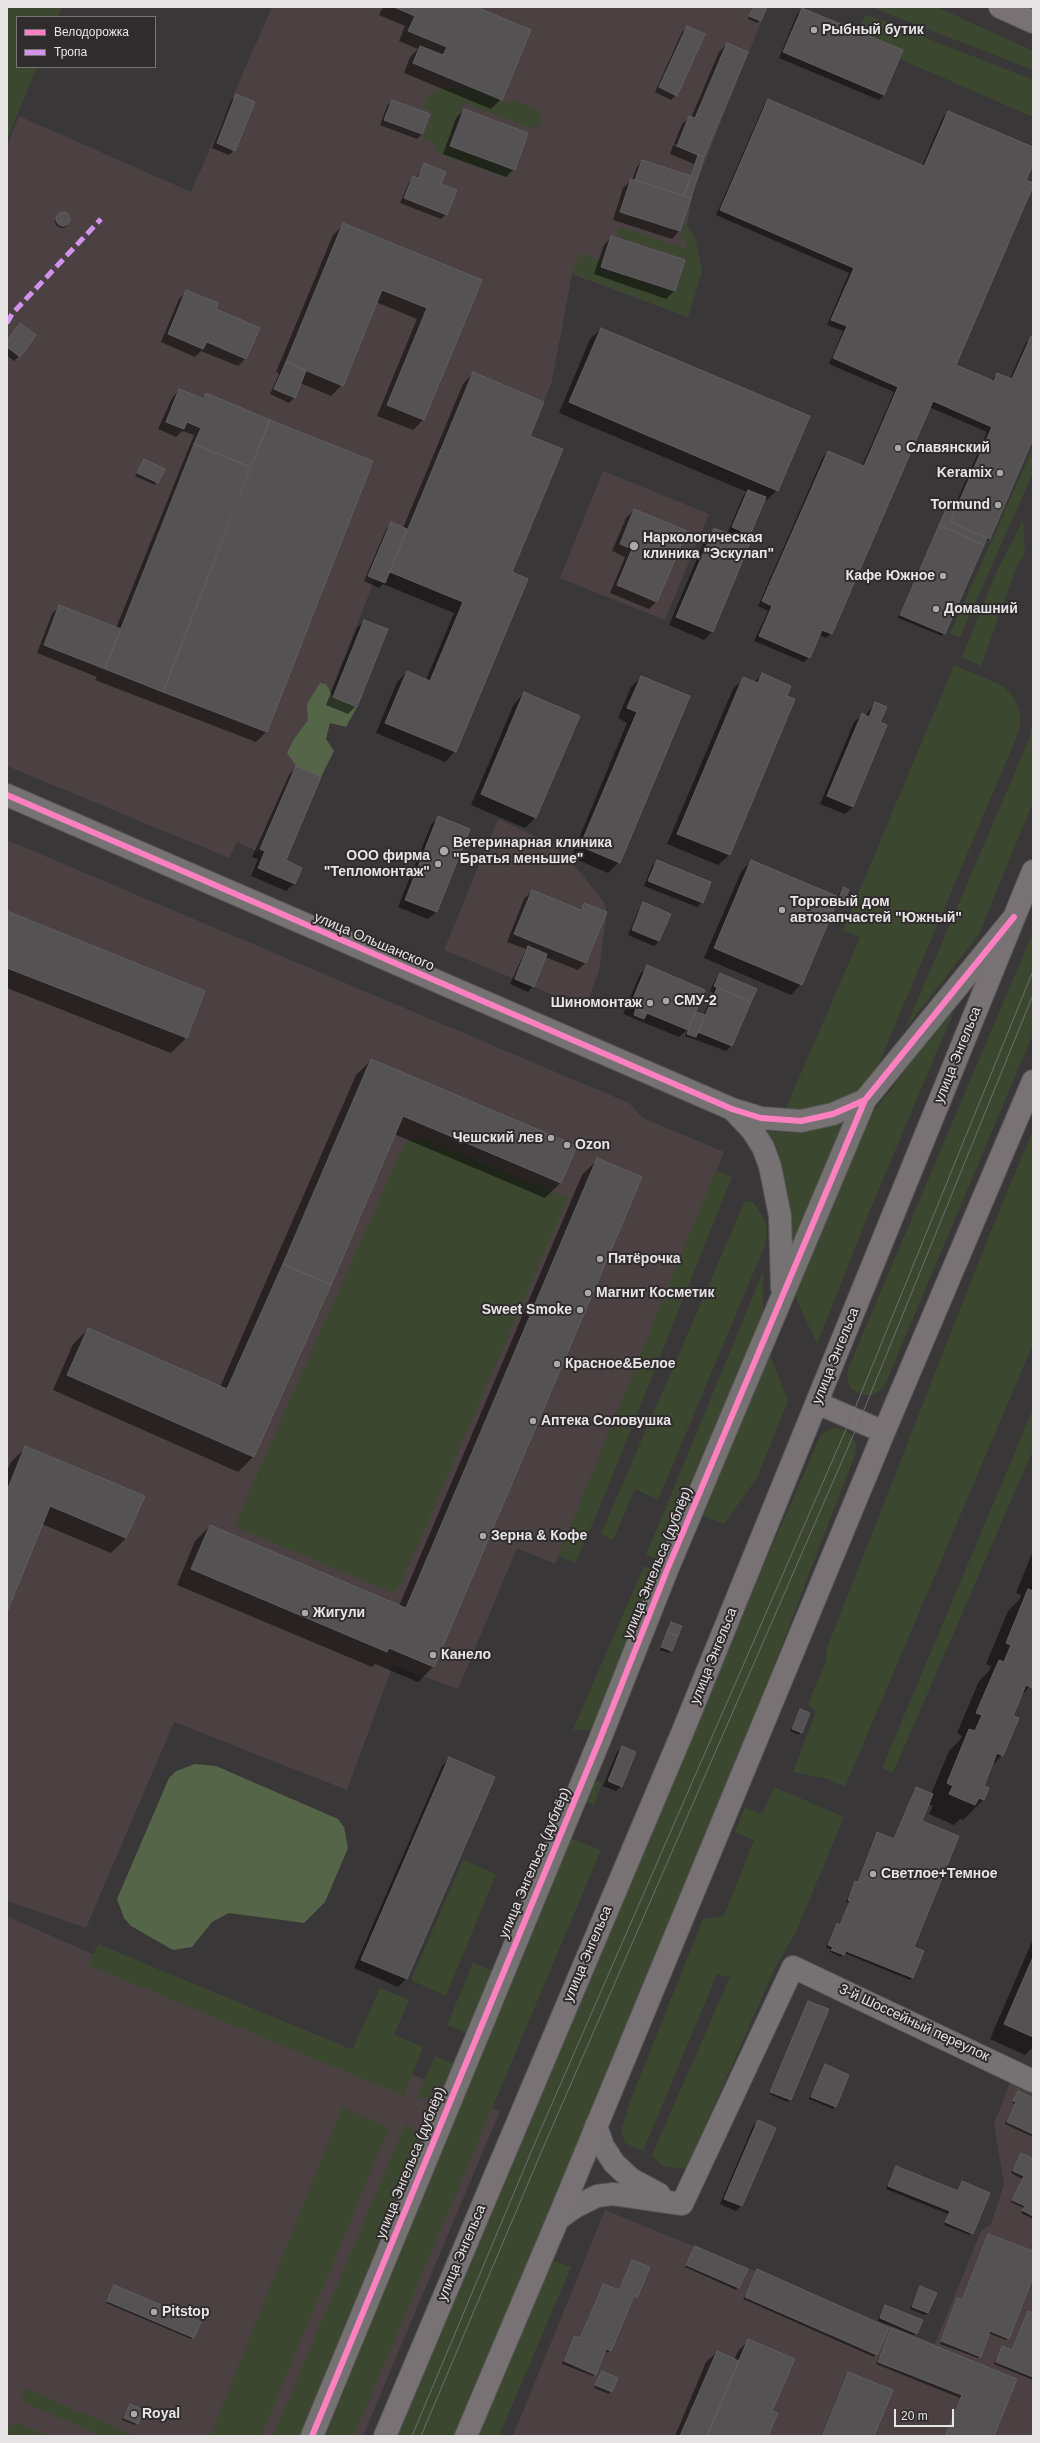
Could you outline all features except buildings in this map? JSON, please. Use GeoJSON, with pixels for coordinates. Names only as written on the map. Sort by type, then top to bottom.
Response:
{"type":"FeatureCollection","features":[{"type":"Feature","properties":{"kind":"main road"},"geometry":{"type":"LineString","coordinates":[[1000,7],[1033,22]]}},
{"type":"Feature","properties":{"kind":"main road","name":"улица Энгельса"},"geometry":{"type":"LineString","coordinates":[[385,2436],[683,1731],[1033,871]]}},
{"type":"Feature","properties":{"kind":"main road"},"geometry":{"type":"LineString","coordinates":[[466,2436],[558,2219],[884,1432],[1033,1081]]}},
{"type":"Feature","properties":{"kind":"main road"},"geometry":{"type":"LineString","coordinates":[[817,1403],[884,1432]]}},
{"type":"Feature","properties":{"kind":"street","name":"улица Ольшанского"},"geometry":{"type":"LineString","coordinates":[[7,795],[732,1109],[761,1118],[801,1121],[833,1114],[865,1100]]}},
{"type":"Feature","properties":{"kind":"street"},"geometry":{"type":"LineString","coordinates":[[865,1100],[1014,917]]}},
{"type":"Feature","properties":{"kind":"street","name":"улица Энгельса (дублёр)"},"geometry":{"type":"LineString","coordinates":[[312,2436],[600,1739],[667,1570],[865,1100]]}},
{"type":"Feature","properties":{"kind":"street"},"geometry":{"type":"LineString","coordinates":[[732,1109],[752,1130],[763,1147],[770,1166],[780,1216],[782,1300]]}},
{"type":"Feature","properties":{"kind":"street","name":"3-й Шоссейный переулок"},"geometry":{"type":"LineString","coordinates":[[682,2204],[793,1967],[1033,2081]]}},
{"type":"Feature","properties":{"kind":"street"},"geometry":{"type":"LineString","coordinates":[[596,2126],[603,2146],[614,2163],[631,2179],[682,2204]]}},
{"type":"Feature","properties":{"kind":"street"},"geometry":{"type":"LineString","coordinates":[[558,2219],[575,2207],[597,2196],[613,2194],[682,2204]]}},
{"type":"Feature","properties":{"kind":"shaded area"},"geometry":{"type":"Polygon","coordinates":[[[272,7],[767,7],[694,189],[687,225],[695,238],[702,271],[688,317],[572,274],[552,381],[544,402],[473,372],[385,583],[375,579],[300,768],[296,766],[260,848],[265,851],[264,854],[237,842],[229,858],[7,766],[7,146],[19,116],[191,192],[272,7]]]}},
{"type":"Feature","properties":{"kind":"shaded area","name":"Наркологическая клиника \"Эскулап\""},"geometry":{"type":"Polygon","coordinates":[[[603,471],[709,514],[665,620],[560,578],[603,471]]]}},
{"type":"Feature","properties":{"kind":"shaded area"},"geometry":{"type":"Polygon","coordinates":[[[498,819],[554,845],[580,872],[604,902],[607,912],[599,970],[585,1008],[444,950],[498,819]]]}},
{"type":"Feature","properties":{"kind":"shaded area"},"geometry":{"type":"Polygon","coordinates":[[[7,840],[629,1103],[643,1118],[724,1152],[555,1564],[517,1548],[458,1689],[393,1665],[347,1790],[174,1722],[86,1928],[7,1901],[7,840]]]}},
{"type":"Feature","properties":{"kind":"shaded area"},"geometry":{"type":"Polygon","coordinates":[[[7,1916],[179,1993],[184,1980],[500,2111],[363,2436],[7,2436],[7,1916]]]}},
{"type":"Feature","properties":{"kind":"shaded area"},"geometry":{"type":"Polygon","coordinates":[[[1011,2080],[1033,2090],[1033,2436],[513,2436],[605,2210],[935,2344],[981,2231],[991,2224],[1004,2184],[994,2124],[1011,2080]]]}},
{"type":"Feature","properties":{"kind":"green space"},"geometry":{"type":"Polygon","coordinates":[[[7,7],[62,7],[58,16],[16,16],[16,68],[37,68],[7,140],[7,7]]]}},
{"type":"Feature","properties":{"kind":"green space"},"geometry":{"type":"Polygon","coordinates":[[[871,7],[937,7],[1033,51],[1033,70],[871,7]]]}},
{"type":"Feature","properties":{"kind":"green space"},"geometry":{"type":"Polygon","coordinates":[[[868,15],[1033,80],[1033,117],[900,59],[903,50],[858,31],[864,18],[868,15]]]}},
{"type":"Feature","properties":{"kind":"green space"},"geometry":{"type":"Polygon","coordinates":[[[466,87],[506,104],[512,100],[537,108],[542,120],[534,129],[464,103],[448,143],[451,147],[514,171],[506,177],[438,153],[433,143],[423,138],[433,113],[423,108],[427,95],[440,90],[466,87]]]}},
{"type":"Feature","properties":{"kind":"green space"},"geometry":{"type":"Polygon","coordinates":[[[687,225],[695,238],[702,271],[688,317],[572,273],[580,253],[601,261],[599,267],[675,293],[687,259],[617,236],[620,227],[686,249],[687,242],[680,237],[684,226],[687,225]]]}},
{"type":"Feature","properties":{"kind":"green space"},"geometry":{"type":"Polygon","coordinates":[[[1033,448],[1033,473],[960,637],[950,634],[1033,448]]]}},
{"type":"Feature","properties":{"kind":"green space"},"geometry":{"type":"Polygon","coordinates":[[[1023,521],[1025,553],[1017,566],[981,666],[962,657],[996,573],[1023,521]]]}},
{"type":"Feature","properties":{"kind":"green space"},"geometry":{"type":"Polygon","coordinates":[[[954,665],[1003,686],[1012,695],[1018,706],[1021,718],[1019,731],[879,1063],[865,1084],[844,1102],[782,1117],[860,937],[843,930],[954,665]]]}},
{"type":"Feature","properties":{"kind":"green space"},"geometry":{"type":"Polygon","coordinates":[[[320,683],[326,684],[333,697],[357,707],[346,727],[330,723],[326,739],[334,751],[321,777],[296,766],[287,753],[294,739],[308,720],[307,704],[320,683]]]}},
{"type":"Feature","properties":{"kind":"green space"},"geometry":{"type":"Polygon","coordinates":[[[1033,718],[1033,802],[979,934],[905,1029],[1029,739],[1033,718]]]}},
{"type":"Feature","properties":{"kind":"green space"},"geometry":{"type":"Polygon","coordinates":[[[1033,932],[1033,1034],[884,1387],[874,1395],[861,1395],[850,1388],[847,1376],[848,1369],[1033,932]]]}},
{"type":"Feature","properties":{"kind":"green space"},"geometry":{"type":"Polygon","coordinates":[[[960,997],[870,1210],[817,1344],[794,1294],[867,1121],[960,997]]]}},
{"type":"Feature","properties":{"kind":"green space"},"geometry":{"type":"Polygon","coordinates":[[[849,1119],[790,1258],[786,1201],[777,1148],[767,1131],[794,1133],[827,1127],[849,1119]]]}},
{"type":"Feature","properties":{"kind":"green space"},"geometry":{"type":"Polygon","coordinates":[[[1033,1130],[1033,1344],[845,1787],[828,1779],[793,1772],[816,1711],[808,1704],[826,1660],[827,1648],[988,1238],[1033,1130]]]}},
{"type":"Feature","properties":{"kind":"green space"},"geometry":{"type":"Polygon","coordinates":[[[413,1139],[425,1139],[568,1198],[400,1586],[391,1592],[240,1529],[236,1521],[404,1144],[413,1139]]]}},
{"type":"Feature","properties":{"kind":"green space"},"geometry":{"type":"Polygon","coordinates":[[[716,1170],[732,1177],[604,1497],[575,1563],[558,1556],[716,1170]]]}},
{"type":"Feature","properties":{"kind":"green space"},"geometry":{"type":"Polygon","coordinates":[[[745,1201],[753,1202],[765,1220],[767,1232],[765,1245],[658,1500],[635,1489],[613,1540],[601,1534],[745,1201]]]}},
{"type":"Feature","properties":{"kind":"green space"},"geometry":{"type":"Polygon","coordinates":[[[763,1272],[763,1331],[667,1564],[646,1555],[763,1272]]]}},
{"type":"Feature","properties":{"kind":"green space"},"geometry":{"type":"Polygon","coordinates":[[[768,1350],[788,1401],[757,1478],[724,1524],[699,1514],[768,1350]]]}},
{"type":"Feature","properties":{"kind":"green space"},"geometry":{"type":"Polygon","coordinates":[[[1033,1409],[1033,1450],[893,1773],[882,1768],[1033,1409]]]}},
{"type":"Feature","properties":{"kind":"green space"},"geometry":{"type":"Polygon","coordinates":[[[832,1428],[845,1430],[850,1434],[856,1445],[856,1452],[707,1840],[455,2436],[394,2436],[683,1751],[818,1441],[821,1435],[832,1428]]]}},
{"type":"Feature","properties":{"kind":"green space"},"geometry":{"type":"Polygon","coordinates":[[[644,1566],[663,1574],[600,1729],[573,1730],[644,1566]]]}},
{"type":"Feature","properties":{"kind":"green space"},"geometry":{"type":"Polygon","coordinates":[[[195,1764],[216,1766],[338,1819],[344,1827],[348,1848],[325,1902],[304,1923],[229,1913],[212,1922],[192,1947],[173,1950],[131,1926],[124,1918],[117,1899],[169,1778],[176,1771],[195,1764]]]}},
{"type":"Feature","properties":{"kind":"green space"},"geometry":{"type":"Polygon","coordinates":[[[589,1777],[602,1783],[594,1805],[580,1799],[589,1777]]]}},
{"type":"Feature","properties":{"kind":"green space"},"geometry":{"type":"Polygon","coordinates":[[[774,1787],[844,1817],[796,1932],[775,1968],[686,2169],[662,2166],[652,2155],[730,1977],[738,1975],[728,1977],[717,1974],[643,2151],[625,2143],[621,2130],[631,2099],[703,1919],[724,1916],[754,1840],[735,1832],[745,1807],[762,1814],[774,1787]]]}},
{"type":"Feature","properties":{"kind":"green space"},"geometry":{"type":"Polygon","coordinates":[[[563,1835],[601,1850],[354,2436],[316,2436],[563,1835]]]}},
{"type":"Feature","properties":{"kind":"green space"},"geometry":{"type":"Polygon","coordinates":[[[463,1860],[496,1874],[446,1996],[411,1980],[463,1860]]]}},
{"type":"Feature","properties":{"kind":"green space"},"geometry":{"type":"Polygon","coordinates":[[[98,1944],[352,2050],[380,1988],[409,2000],[394,2035],[423,2047],[404,2096],[88,1965],[98,1944]]]}},
{"type":"Feature","properties":{"kind":"green space"},"geometry":{"type":"Polygon","coordinates":[[[473,1963],[495,1972],[469,2034],[447,2025],[473,1963]]]}},
{"type":"Feature","properties":{"kind":"green space"},"geometry":{"type":"Polygon","coordinates":[[[435,2056],[456,2064],[446,2086],[427,2098],[417,2098],[435,2056]]]}},
{"type":"Feature","properties":{"kind":"green space"},"geometry":{"type":"Polygon","coordinates":[[[342,2107],[389,2128],[261,2436],[210,2436],[342,2107]]]}},
{"type":"Feature","properties":{"kind":"green space"},"geometry":{"type":"Polygon","coordinates":[[[406,2123],[413,2130],[420,2142],[420,2154],[300,2436],[273,2436],[406,2123]]]}},
{"type":"Feature","properties":{"kind":"green space"},"geometry":{"type":"Polygon","coordinates":[[[548,2259],[571,2267],[499,2436],[472,2436],[548,2259]]]}},
{"type":"Feature","properties":{"kind":"green space"},"geometry":{"type":"Polygon","coordinates":[[[22,2387],[136,2436],[103,2436],[27,2404],[23,2399],[22,2387]]]}},
{"type":"Feature","properties":{"kind":"green space"},"geometry":{"type":"Polygon","coordinates":[[[14,2424],[20,2424],[49,2436],[7,2435],[8,2427],[14,2424]]]}},
{"type":"Feature","properties":{"kind":"tram line"},"geometry":{"type":"LineString","coordinates":[[412,2436],[534,2145],[851,1418],[1033,971]]}},
{"type":"Feature","properties":{"kind":"tram line"},"geometry":{"type":"LineString","coordinates":[[421,2436],[543,2148],[859,1422],[1033,995]]}},
{"type":"Feature","properties":{"kind":"marked path"},"geometry":{"type":"LineString","coordinates":[[7,323],[12,314],[101,219]]}},
{"type":"Feature","properties":{"kind":"cycle path"},"geometry":{"type":"LineString","coordinates":[[7,795],[732,1109],[761,1118],[801,1121],[833,1114],[865,1100]]}},
{"type":"Feature","properties":{"kind":"cycle path"},"geometry":{"type":"LineString","coordinates":[[312,2436],[600,1739],[667,1570],[865,1100],[1014,917]]}},
{"type":"Feature","properties":{"kind":"place","name":"Рыбный бутик"},"geometry":{"type":"Point","coordinates":[814,30]}},
{"type":"Feature","properties":{"kind":"place","name":"Славянский"},"geometry":{"type":"Point","coordinates":[898,448]}},
{"type":"Feature","properties":{"kind":"place","name":"Keramix"},"geometry":{"type":"Point","coordinates":[1000,473]}},
{"type":"Feature","properties":{"kind":"place","name":"Tormund"},"geometry":{"type":"Point","coordinates":[998,505]}},
{"type":"Feature","properties":{"kind":"place","name":"Наркологическая клиника \"Эскулап\""},"geometry":{"type":"Point","coordinates":[634,546]}},
{"type":"Feature","properties":{"kind":"place","name":"Кафе Южное"},"geometry":{"type":"Point","coordinates":[943,576]}},
{"type":"Feature","properties":{"kind":"place","name":"Домашний"},"geometry":{"type":"Point","coordinates":[936,609]}},
{"type":"Feature","properties":{"kind":"place","name":"Ветеринарная клиника \"Братья меньшие\""},"geometry":{"type":"Point","coordinates":[444,851]}},
{"type":"Feature","properties":{"kind":"place","name":"ООО фирма \"Тепломонтаж\""},"geometry":{"type":"Point","coordinates":[438,864]}},
{"type":"Feature","properties":{"kind":"place","name":"Торговый дом автозапчастей \"Южный\""},"geometry":{"type":"Point","coordinates":[782,910]}},
{"type":"Feature","properties":{"kind":"place","name":"СМУ-2"},"geometry":{"type":"Point","coordinates":[666,1001]}},
{"type":"Feature","properties":{"kind":"place","name":"Шиномонтаж"},"geometry":{"type":"Point","coordinates":[650,1003]}},
{"type":"Feature","properties":{"kind":"place","name":"Чешский лев"},"geometry":{"type":"Point","coordinates":[551,1138]}},
{"type":"Feature","properties":{"kind":"place","name":"Ozon"},"geometry":{"type":"Point","coordinates":[567,1145]}},
{"type":"Feature","properties":{"kind":"place","name":"Пятёрочка"},"geometry":{"type":"Point","coordinates":[600,1259]}},
{"type":"Feature","properties":{"kind":"place","name":"Магнит Косметик"},"geometry":{"type":"Point","coordinates":[588,1293]}},
{"type":"Feature","properties":{"kind":"place","name":"Sweet Smoke"},"geometry":{"type":"Point","coordinates":[580,1310]}},
{"type":"Feature","properties":{"kind":"place","name":"Красное&Белое"},"geometry":{"type":"Point","coordinates":[557,1364]}},
{"type":"Feature","properties":{"kind":"place","name":"Аптека Соловушка"},"geometry":{"type":"Point","coordinates":[533,1421]}},
{"type":"Feature","properties":{"kind":"place","name":"Зерна & Кофе"},"geometry":{"type":"Point","coordinates":[483,1536]}},
{"type":"Feature","properties":{"kind":"place","name":"Жигули"},"geometry":{"type":"Point","coordinates":[305,1613]}},
{"type":"Feature","properties":{"kind":"place","name":"Канело"},"geometry":{"type":"Point","coordinates":[433,1655]}},
{"type":"Feature","properties":{"kind":"place","name":"Светлое+Темное"},"geometry":{"type":"Point","coordinates":[873,1874]}},
{"type":"Feature","properties":{"kind":"place","name":"Pitstop"},"geometry":{"type":"Point","coordinates":[154,2312]}},
{"type":"Feature","properties":{"kind":"place","name":"Royal"},"geometry":{"type":"Point","coordinates":[134,2414]}}]}
